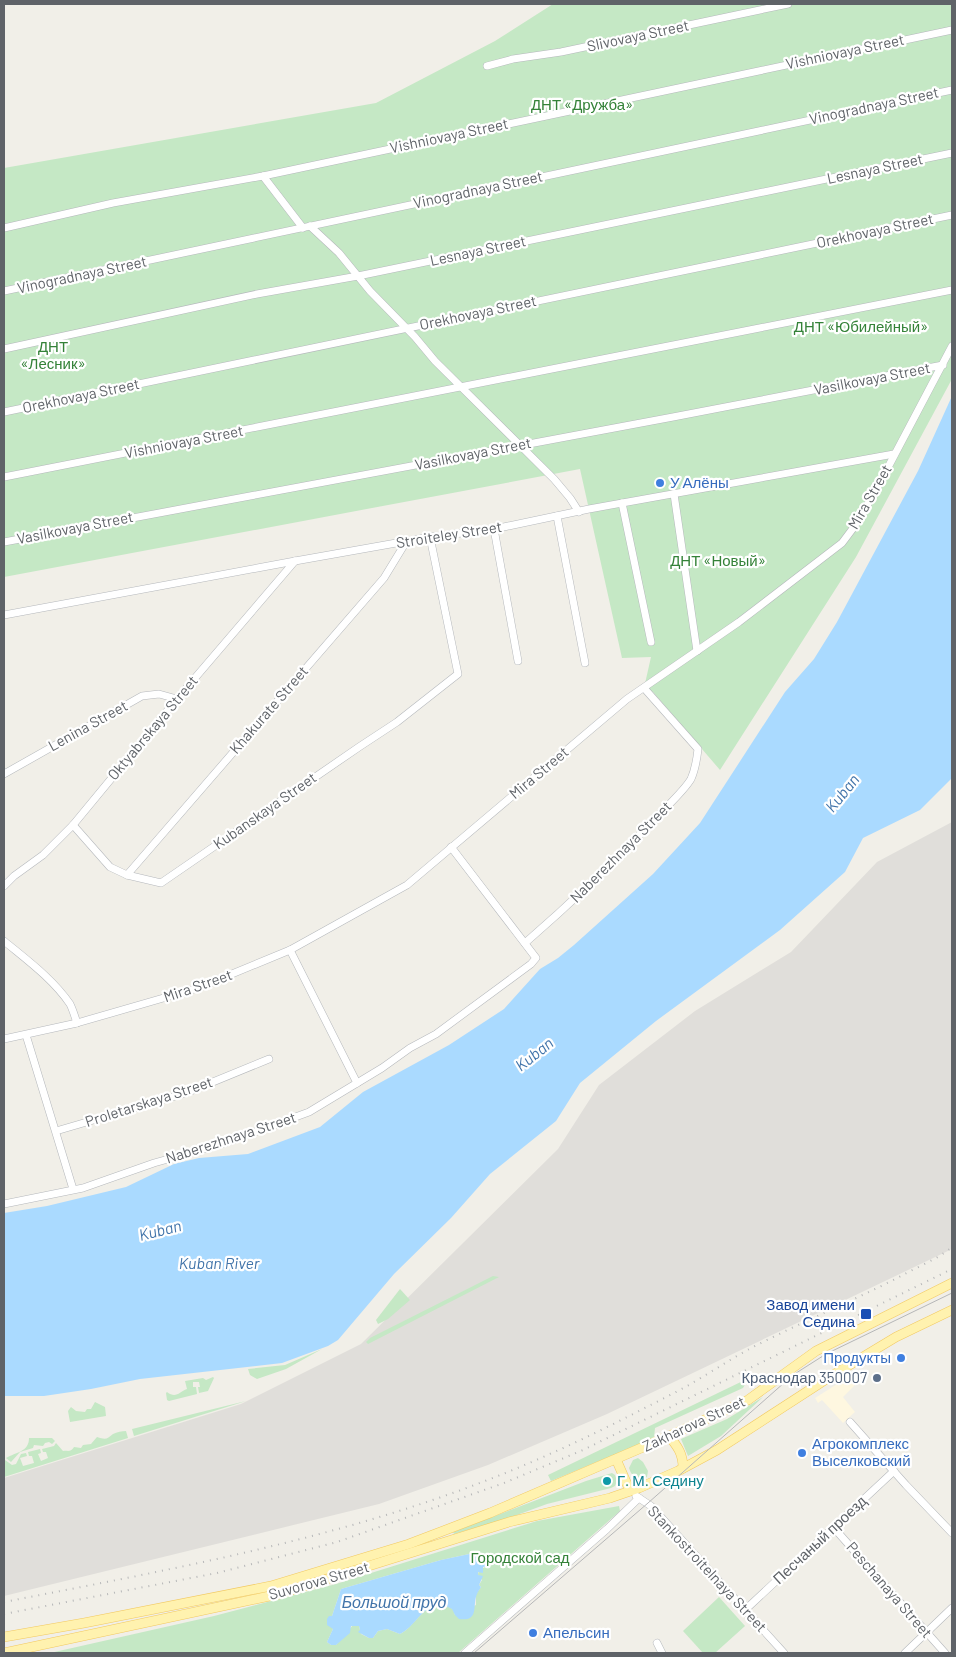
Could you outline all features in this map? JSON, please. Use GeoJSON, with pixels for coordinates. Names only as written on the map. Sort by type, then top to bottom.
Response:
{"type":"FeatureCollection","features":[{"type":"Feature","properties":{"kind":"main road","name":"Zakharova Street"},"geometry":{"type":"LineString","coordinates":[[616,1459],[748,1400],[789,1369],[830,1343],[952,1283]]}},
{"type":"Feature","properties":{"kind":"main road","name":"Zakharova Street"},"geometry":{"type":"LineString","coordinates":[[630,1491],[651,1484],[717,1450],[828,1378],[896,1337],[952,1310]]}},
{"type":"Feature","properties":{"kind":"main road"},"geometry":{"type":"LineString","coordinates":[[669,1436],[681,1453],[683,1468]]}},
{"type":"Feature","properties":{"kind":"main road","name":"Stankostroitelnaya Street"},"geometry":{"type":"LineString","coordinates":[[616,1459],[630,1491]]}},
{"type":"Feature","properties":{"kind":"main road","name":"Suvorova Street"},"geometry":{"type":"LineString","coordinates":[[4,1636],[84,1623],[271,1586],[408,1544],[490,1513],[616,1459]]}},
{"type":"Feature","properties":{"kind":"main road","name":"Suvorova Street"},"geometry":{"type":"LineString","coordinates":[[7,1653],[280,1594],[509,1522],[610,1498],[630,1491]]}},
{"type":"Feature","properties":{"kind":"main road","name":"Suvorova Street"},"geometry":{"type":"LineString","coordinates":[[4,1642],[84,1623]]}},
{"type":"Feature","properties":{"kind":"street","name":"Slivovaya Street"},"geometry":{"type":"LineString","coordinates":[[487,66],[513,59],[561,52],[788,4]]}},
{"type":"Feature","properties":{"kind":"street","name":"Vishniovaya Street"},"geometry":{"type":"LineString","coordinates":[[4,228],[113,203],[264,176],[952,30]]}},
{"type":"Feature","properties":{"kind":"street","name":"Vinogradnaya Street"},"geometry":{"type":"LineString","coordinates":[[4,291],[952,90]]}},
{"type":"Feature","properties":{"kind":"street","name":"Lesnaya Street"},"geometry":{"type":"LineString","coordinates":[[4,349],[257,294],[358,276],[952,153]]}},
{"type":"Feature","properties":{"kind":"street"},"geometry":{"type":"LineString","coordinates":[[264,176],[306,227],[339,253],[435,361],[554,479],[579,512]]}},
{"type":"Feature","properties":{"kind":"street","name":"Orekhovaya Street"},"geometry":{"type":"LineString","coordinates":[[4,412],[952,215]]}},
{"type":"Feature","properties":{"kind":"street","name":"Vishniovaya Street"},"geometry":{"type":"LineString","coordinates":[[4,477],[952,290]]}},
{"type":"Feature","properties":{"kind":"street","name":"Mira Street"},"geometry":{"type":"LineString","coordinates":[[4,1039],[77,1023],[198,988],[290,950],[407,885],[627,699],[739,622],[842,543],[875,492],[952,346]]}},
{"type":"Feature","properties":{"kind":"street","name":"Vasilkovaya Street"},"geometry":{"type":"LineString","coordinates":[[4,542],[943,365]]}},
{"type":"Feature","properties":{"kind":"street","name":"Stroiteley Street"},"geometry":{"type":"LineString","coordinates":[[4,615],[295,561],[494,529],[622,503],[894,454]]}},
{"type":"Feature","properties":{"kind":"street"},"geometry":{"type":"LineString","coordinates":[[674,494],[697,651]]}},
{"type":"Feature","properties":{"kind":"street"},"geometry":{"type":"LineString","coordinates":[[622,503],[650,642]]}},
{"type":"Feature","properties":{"kind":"street"},"geometry":{"type":"LineString","coordinates":[[556,516],[585,663]]}},
{"type":"Feature","properties":{"kind":"street"},"geometry":{"type":"LineString","coordinates":[[494,529],[518,661]]}},
{"type":"Feature","properties":{"kind":"street","name":"Kubanskaya Street"},"geometry":{"type":"LineString","coordinates":[[73,825],[110,867],[127,875],[161,883],[397,722],[458,674],[430,538]]}},
{"type":"Feature","properties":{"kind":"street","name":"Khakurate Street"},"geometry":{"type":"LineString","coordinates":[[127,875],[384,578],[406,542]]}},
{"type":"Feature","properties":{"kind":"street","name":"Oktyabrskaya Street"},"geometry":{"type":"LineString","coordinates":[[4,886],[14,876],[43,855],[73,825],[295,561]]}},
{"type":"Feature","properties":{"kind":"street","name":"Naberezhnaya Street"},"geometry":{"type":"LineString","coordinates":[[4,1204],[83,1188],[154,1162],[225,1143],[309,1112],[382,1068],[410,1048],[436,1034],[531,964],[536,958],[525,943],[617,859],[691,779],[698,749],[644,688]]}},
{"type":"Feature","properties":{"kind":"street","name":"Lenina Street"},"geometry":{"type":"LineString","coordinates":[[4,774],[142,696],[159,694],[177,699]]}},
{"type":"Feature","properties":{"kind":"street"},"geometry":{"type":"LineString","coordinates":[[451,847],[525,943]]}},
{"type":"Feature","properties":{"kind":"street"},"geometry":{"type":"LineString","coordinates":[[4,941],[56,987],[71,1006],[77,1023]]}},
{"type":"Feature","properties":{"kind":"street"},"geometry":{"type":"LineString","coordinates":[[290,950],[358,1083]]}},
{"type":"Feature","properties":{"kind":"street"},"geometry":{"type":"LineString","coordinates":[[26,1035],[73,1189]]}},
{"type":"Feature","properties":{"kind":"street","name":"Proletarskaya Street"},"geometry":{"type":"LineString","coordinates":[[56,1131],[186,1093],[269,1059]]}},
{"type":"Feature","properties":{"kind":"street"},"geometry":{"type":"LineString","coordinates":[[850,1422],[952,1533]]}},
{"type":"Feature","properties":{"kind":"street","name":"Песчаный проезд"},"geometry":{"type":"LineString","coordinates":[[746,1610],[894,1471]]}},
{"type":"Feature","properties":{"kind":"street","name":"Stankostroitelnaya Street"},"geometry":{"type":"LineString","coordinates":[[630,1491],[652,1506],[784,1653]]}},
{"type":"Feature","properties":{"kind":"street"},"geometry":{"type":"LineString","coordinates":[[465,1653],[607,1529],[639,1498]]}},
{"type":"Feature","properties":{"kind":"street","name":"Peschanaya Street"},"geometry":{"type":"LineString","coordinates":[[834,1528],[944,1653]]}},
{"type":"Feature","properties":{"kind":"street"},"geometry":{"type":"LineString","coordinates":[[905,1653],[952,1608]]}},
{"type":"Feature","properties":{"kind":"street"},"geometry":{"type":"LineString","coordinates":[[658,1643],[662,1653]]}},
{"type":"Feature","properties":{"kind":"shaded area"},"geometry":{"type":"Polygon","coordinates":[[[952,822],[952,1249],[607,1414],[488,1465],[379,1504],[4,1596],[4,1478],[241,1404],[361,1344],[558,1149],[599,1085],[695,1011],[791,952],[877,862],[952,822]]]}},
{"type":"Feature","properties":{"kind":"shaded area"},"geometry":{"type":"Polygon","coordinates":[[[853,1374],[858,1382],[843,1397],[855,1412],[843,1423],[822,1400],[818,1403],[815,1398],[853,1374]]]}},
{"type":"Feature","properties":{"kind":"green space"},"geometry":{"type":"Polygon","coordinates":[[[553,4],[952,4],[952,379],[856,557],[720,770],[653,692],[644,688],[651,657],[622,658],[580,469],[4,577],[4,168],[376,103],[495,41],[553,4]]]}},
{"type":"Feature","properties":{"kind":"green space"},"geometry":{"type":"Polygon","coordinates":[[[493,1276],[499,1277],[368,1344],[366,1342],[370,1338],[493,1276]]]}},
{"type":"Feature","properties":{"kind":"green space"},"geometry":{"type":"Polygon","coordinates":[[[400,1289],[410,1300],[388,1319],[378,1324],[376,1320],[400,1289]]]}},
{"type":"Feature","properties":{"kind":"green space"},"geometry":{"type":"Polygon","coordinates":[[[322,1349],[286,1369],[257,1379],[250,1375],[248,1369],[285,1365],[322,1349]]]}},
{"type":"Feature","properties":{"kind":"green space"},"geometry":{"type":"Polygon","coordinates":[[[213,1377],[208,1391],[199,1393],[199,1382],[193,1382],[193,1387],[196,1387],[197,1394],[167,1400],[167,1392],[175,1395],[187,1389],[185,1381],[203,1378],[206,1380],[213,1377]]]}},
{"type":"Feature","properties":{"kind":"green space"},"geometry":{"type":"Polygon","coordinates":[[[749,1378],[743,1388],[655,1428],[654,1438],[551,1481],[548,1475],[749,1378]]]}},
{"type":"Feature","properties":{"kind":"green space"},"geometry":{"type":"Polygon","coordinates":[[[763,1397],[721,1436],[688,1456],[681,1439],[727,1419],[763,1397]]]}},
{"type":"Feature","properties":{"kind":"green space"},"geometry":{"type":"Polygon","coordinates":[[[246,1401],[134,1436],[132,1429],[246,1401]]]}},
{"type":"Feature","properties":{"kind":"green space"},"geometry":{"type":"Polygon","coordinates":[[[95,1402],[105,1407],[106,1416],[70,1422],[68,1411],[71,1407],[76,1411],[85,1412],[87,1409],[91,1409],[95,1402]]]}},
{"type":"Feature","properties":{"kind":"green space"},"geometry":{"type":"Polygon","coordinates":[[[126,1431],[128,1438],[4,1477],[5,1460],[12,1465],[16,1464],[21,1454],[26,1453],[27,1456],[20,1458],[23,1466],[34,1463],[32,1456],[29,1456],[28,1452],[40,1449],[41,1453],[38,1454],[41,1461],[48,1458],[46,1452],[43,1452],[42,1449],[54,1446],[56,1443],[63,1451],[69,1451],[74,1447],[81,1448],[83,1445],[91,1444],[97,1437],[106,1439],[113,1434],[126,1431]]]}},
{"type":"Feature","properties":{"kind":"green space"},"geometry":{"type":"Polygon","coordinates":[[[29,1438],[52,1438],[55,1441],[52,1444],[49,1442],[45,1443],[43,1446],[34,1445],[33,1448],[20,1452],[11,1462],[6,1458],[24,1449],[29,1438]]]}},
{"type":"Feature","properties":{"kind":"green space"},"geometry":{"type":"Polygon","coordinates":[[[638,1458],[643,1462],[648,1471],[647,1477],[638,1478],[633,1476],[630,1471],[629,1468],[633,1460],[638,1458]]]}},
{"type":"Feature","properties":{"kind":"green space"},"geometry":{"type":"Polygon","coordinates":[[[612,1473],[617,1481],[615,1486],[611,1488],[547,1504],[503,1520],[454,1534],[453,1532],[586,1481],[612,1473]]]}},
{"type":"Feature","properties":{"kind":"green space","name":"Городской сад"},"geometry":{"type":"Polygon","coordinates":[[[619,1506],[620,1511],[458,1653],[50,1653],[214,1616],[336,1584],[537,1521],[619,1506]],[[474,1553],[441,1560],[341,1589],[332,1616],[329,1616],[333,1629],[327,1642],[331,1645],[336,1645],[353,1625],[359,1626],[361,1634],[369,1638],[373,1638],[378,1631],[387,1629],[400,1634],[423,1612],[436,1605],[444,1605],[453,1609],[455,1615],[476,1605],[476,1594],[481,1587],[479,1585],[482,1580],[478,1573],[490,1566],[474,1553]]]}},
{"type":"Feature","properties":{"kind":"green space"},"geometry":{"type":"Polygon","coordinates":[[[719,1597],[745,1626],[715,1653],[703,1653],[683,1631],[719,1597]]]}},
{"type":"Feature","properties":{"kind":"water","name":"Kuban River"},"geometry":{"type":"Polygon","coordinates":[[[952,396],[952,778],[920,810],[863,838],[845,872],[780,930],[656,1021],[580,1083],[556,1121],[490,1174],[451,1218],[394,1274],[338,1340],[328,1346],[282,1363],[140,1379],[44,1396],[4,1396],[4,1213],[47,1206],[126,1187],[174,1164],[199,1158],[248,1154],[320,1127],[363,1092],[449,1045],[504,1009],[540,969],[574,945],[653,874],[700,823],[785,692],[814,659],[837,622],[918,471],[952,396]]]}},
{"type":"Feature","properties":{"kind":"water","name":"Большой пруд"},"geometry":{"type":"Polygon","coordinates":[[[474,1553],[491,1565],[483,1567],[483,1573],[478,1572],[478,1575],[483,1576],[479,1585],[481,1587],[477,1593],[474,1612],[470,1618],[459,1619],[452,1609],[443,1605],[435,1605],[429,1608],[400,1634],[387,1629],[378,1631],[373,1638],[369,1638],[358,1632],[360,1630],[359,1626],[351,1626],[350,1633],[336,1645],[331,1645],[327,1642],[333,1629],[327,1625],[327,1619],[329,1616],[332,1616],[341,1589],[441,1560],[474,1553]]]}},
{"type":"Feature","properties":{"kind":"tram line"},"geometry":{"type":"LineString","coordinates":[[474,1653],[793,1375],[826,1354],[952,1293]]}},
{"type":"Feature","properties":{"kind":"railway"},"geometry":{"type":"LineString","coordinates":[[4,1602],[143,1575],[282,1544],[419,1505],[486,1481],[614,1424],[686,1387],[755,1346],[935,1259],[952,1247]]}},
{"type":"Feature","properties":{"kind":"railway"},"geometry":{"type":"LineString","coordinates":[[4,1614],[217,1573],[337,1542],[504,1483],[583,1450],[952,1269]]}},
{"type":"Feature","properties":{"kind":"place","name":"У Алёны"},"geometry":{"type":"Point","coordinates":[660,483]}},
{"type":"Feature","properties":{"kind":"place","name":"Завод имени Седина"},"geometry":{"type":"Point","coordinates":[866,1314]}},
{"type":"Feature","properties":{"kind":"place","name":"Продукты"},"geometry":{"type":"Point","coordinates":[901,1358]}},
{"type":"Feature","properties":{"kind":"place","name":"Краснодар 350007"},"geometry":{"type":"Point","coordinates":[877,1378]}},
{"type":"Feature","properties":{"kind":"place","name":"Агрокомплекс Выселковский"},"geometry":{"type":"Point","coordinates":[802,1453]}},
{"type":"Feature","properties":{"kind":"place","name":"Г. М. Седину"},"geometry":{"type":"Point","coordinates":[607,1481]}},
{"type":"Feature","properties":{"kind":"place","name":"Апельсин"},"geometry":{"type":"Point","coordinates":[533,1633]}},
{"type":"Feature","properties":{"kind":"park label","name":"ДНТ «Дружба»"},"geometry":{"type":"Point","coordinates":[582,105]}},
{"type":"Feature","properties":{"kind":"park label","name":"ДНТ «Юбилейный»"},"geometry":{"type":"Point","coordinates":[861,327]}},
{"type":"Feature","properties":{"kind":"park label","name":"ДНТ «Лесник»"},"geometry":{"type":"Point","coordinates":[53,356]}},
{"type":"Feature","properties":{"kind":"park label","name":"ДНТ «Новый»"},"geometry":{"type":"Point","coordinates":[718,561]}},
{"type":"Feature","properties":{"kind":"water label","name":"Kuban"},"geometry":{"type":"Point","coordinates":[842,793]}},
{"type":"Feature","properties":{"kind":"water label","name":"Kuban"},"geometry":{"type":"Point","coordinates":[534,1054]}},
{"type":"Feature","properties":{"kind":"water label","name":"Kuban"},"geometry":{"type":"Point","coordinates":[160,1230]}}]}
